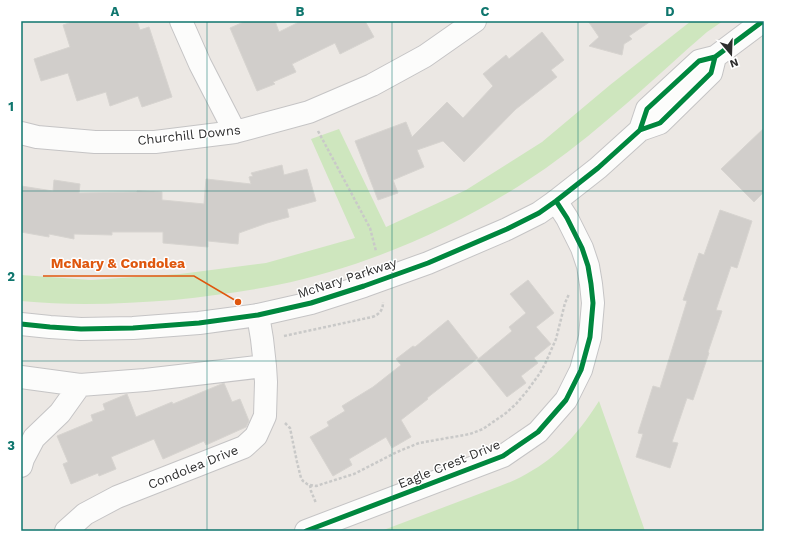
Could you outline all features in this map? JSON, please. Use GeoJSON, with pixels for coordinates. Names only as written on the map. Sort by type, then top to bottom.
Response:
{"type":"FeatureCollection","features":[{"type":"Feature","properties":{"kind":"street"},"geometry":{"type":"LineString","coordinates":[[181,21],[200,64],[235,132]]}},
{"type":"Feature","properties":{"kind":"street","name":"Churchill Downs"},"geometry":{"type":"LineString","coordinates":[[21,132],[37,136],[94,142],[154,142],[235,132],[309,112],[372,85],[424,56],[475,21]]}},
{"type":"Feature","properties":{"kind":"street","name":"McNary Parkway"},"geometry":{"type":"LineString","coordinates":[[21,324],[81,329],[125,328],[198,323],[258,315],[311,303],[428,263],[507,229],[539,213],[556,202],[598,168],[640,130],[647,108],[699,61],[715,57],[763,21]]}},
{"type":"Feature","properties":{"kind":"street","name":"Eagle Crest Drive"},"geometry":{"type":"LineString","coordinates":[[306,531],[503,456],[538,432],[566,400],[581,370],[590,337],[592,303],[588,266],[582,248],[567,218],[556,202]]}},
{"type":"Feature","properties":{"kind":"street","name":"Condolea Drive"},"geometry":{"type":"LineString","coordinates":[[66,531],[85,514],[117,498],[244,447],[256,436],[265,416],[266,382],[258,315]]}},
{"type":"Feature","properties":{"kind":"street"},"geometry":{"type":"LineString","coordinates":[[21,377],[80,385],[145,380],[265,366]]}},
{"type":"Feature","properties":{"kind":"street"},"geometry":{"type":"LineString","coordinates":[[21,466],[34,438],[60,413],[80,385]]}},
{"type":"Feature","properties":{"kind":"path"},"geometry":{"type":"LineString","coordinates":[[309,112],[370,228],[376,252]]}},
{"type":"Feature","properties":{"kind":"path"},"geometry":{"type":"LineString","coordinates":[[283,422],[290,428],[297,462],[303,481],[310,485],[316,486],[354,474],[390,455],[419,443],[470,434],[483,429],[506,413],[527,391],[540,373],[552,350],[565,302],[569,294],[578,288],[591,284]]}},
{"type":"Feature","properties":{"kind":"path"},"geometry":{"type":"LineString","coordinates":[[262,339],[372,317],[381,312],[383,308],[383,301]]}},
{"type":"Feature","properties":{"kind":"green space"},"geometry":{"type":"Polygon","coordinates":[[[691,21],[723,21],[707,32],[588,136],[546,168],[484,207],[417,240],[383,254],[312,277],[239,292],[174,300],[117,303],[59,304],[21,301],[21,275],[91,280],[180,274],[266,263],[355,238],[311,139],[339,129],[386,227],[466,190],[542,142],[610,85],[691,21]]]}},
{"type":"Feature","properties":{"kind":"green space"},"geometry":{"type":"Polygon","coordinates":[[[599,401],[645,531],[381,531],[529,473],[553,456],[570,440],[599,401]]]}},
{"type":"Feature","properties":{"kind":"building"},"geometry":{"type":"Polygon","coordinates":[[[75,21],[137,21],[140,30],[149,27],[172,97],[142,107],[138,96],[110,106],[106,92],[77,101],[68,73],[41,81],[34,59],[70,47],[63,25],[75,21]]]}},
{"type":"Feature","properties":{"kind":"building"},"geometry":{"type":"Polygon","coordinates":[[[246,21],[275,21],[279,32],[301,21],[365,21],[374,37],[340,54],[335,43],[292,64],[296,72],[273,82],[275,84],[257,91],[230,28],[246,21]]]}},
{"type":"Feature","properties":{"kind":"building"},"geometry":{"type":"Polygon","coordinates":[[[588,21],[651,21],[629,36],[632,39],[624,44],[622,55],[589,46],[599,37],[588,21]]]}},
{"type":"Feature","properties":{"kind":"building"},"geometry":{"type":"Polygon","coordinates":[[[542,32],[564,60],[551,70],[557,77],[516,109],[464,162],[443,141],[417,150],[424,167],[393,180],[398,193],[378,200],[355,141],[406,122],[412,137],[447,102],[463,118],[493,86],[483,74],[506,55],[509,59],[542,32]]]}},
{"type":"Feature","properties":{"kind":"building"},"geometry":{"type":"Polygon","coordinates":[[[764,128],[764,192],[754,202],[721,169],[764,128]]]}},
{"type":"Feature","properties":{"kind":"building"},"geometry":{"type":"Polygon","coordinates":[[[282,165],[284,175],[307,169],[316,201],[287,209],[289,217],[239,233],[238,244],[208,241],[208,247],[163,243],[163,232],[112,232],[112,235],[74,234],[74,239],[49,234],[49,237],[21,232],[21,186],[53,191],[54,180],[80,184],[79,193],[137,191],[162,192],[162,200],[204,204],[206,179],[251,184],[249,177],[253,176],[251,173],[282,165]]]}},
{"type":"Feature","properties":{"kind":"building"},"geometry":{"type":"Polygon","coordinates":[[[720,210],[752,221],[737,268],[731,266],[716,310],[722,311],[693,400],[687,398],[672,442],[678,443],[670,468],[636,457],[643,434],[638,433],[653,386],[660,388],[687,301],[683,300],[699,253],[704,255],[720,210]]]}},
{"type":"Feature","properties":{"kind":"building"},"geometry":{"type":"Polygon","coordinates":[[[528,280],[554,313],[536,327],[551,344],[534,358],[538,363],[521,376],[526,383],[507,397],[477,360],[512,331],[509,327],[526,313],[510,294],[528,280]]]}},
{"type":"Feature","properties":{"kind":"building"},"geometry":{"type":"Polygon","coordinates":[[[448,320],[478,358],[401,420],[411,437],[392,448],[386,437],[349,459],[352,465],[333,476],[310,437],[329,426],[327,422],[345,411],[342,406],[373,387],[401,365],[396,359],[413,346],[415,347],[448,320]]]}},
{"type":"Feature","properties":{"kind":"building"},"geometry":{"type":"Polygon","coordinates":[[[224,383],[232,402],[240,399],[249,421],[246,427],[206,445],[204,441],[163,459],[154,439],[111,457],[116,469],[99,476],[98,473],[71,484],[63,464],[68,462],[57,436],[93,421],[91,415],[105,410],[103,404],[127,394],[136,417],[172,402],[173,404],[224,383]]]}},
{"type":"Feature","properties":{"kind":"cycle path"},"geometry":{"type":"LineString","coordinates":[[640,130],[647,109],[699,61],[715,57],[763,21]]}},
{"type":"Feature","properties":{"kind":"cycle path"},"geometry":{"type":"LineString","coordinates":[[21,324],[81,329],[133,328],[199,323],[258,315],[311,303],[428,263],[507,229],[539,213],[556,201],[598,168],[640,130],[660,123],[711,73],[715,57]]}},
{"type":"Feature","properties":{"kind":"cycle path"},"geometry":{"type":"LineString","coordinates":[[306,531],[503,456],[538,432],[566,400],[581,370],[590,337],[593,303],[588,266],[582,248],[567,218],[556,201]]}},
{"type":"Feature","properties":{"kind":"place","name":"McNary & Condolea"},"geometry":{"type":"Point","coordinates":[238,302]}}]}
